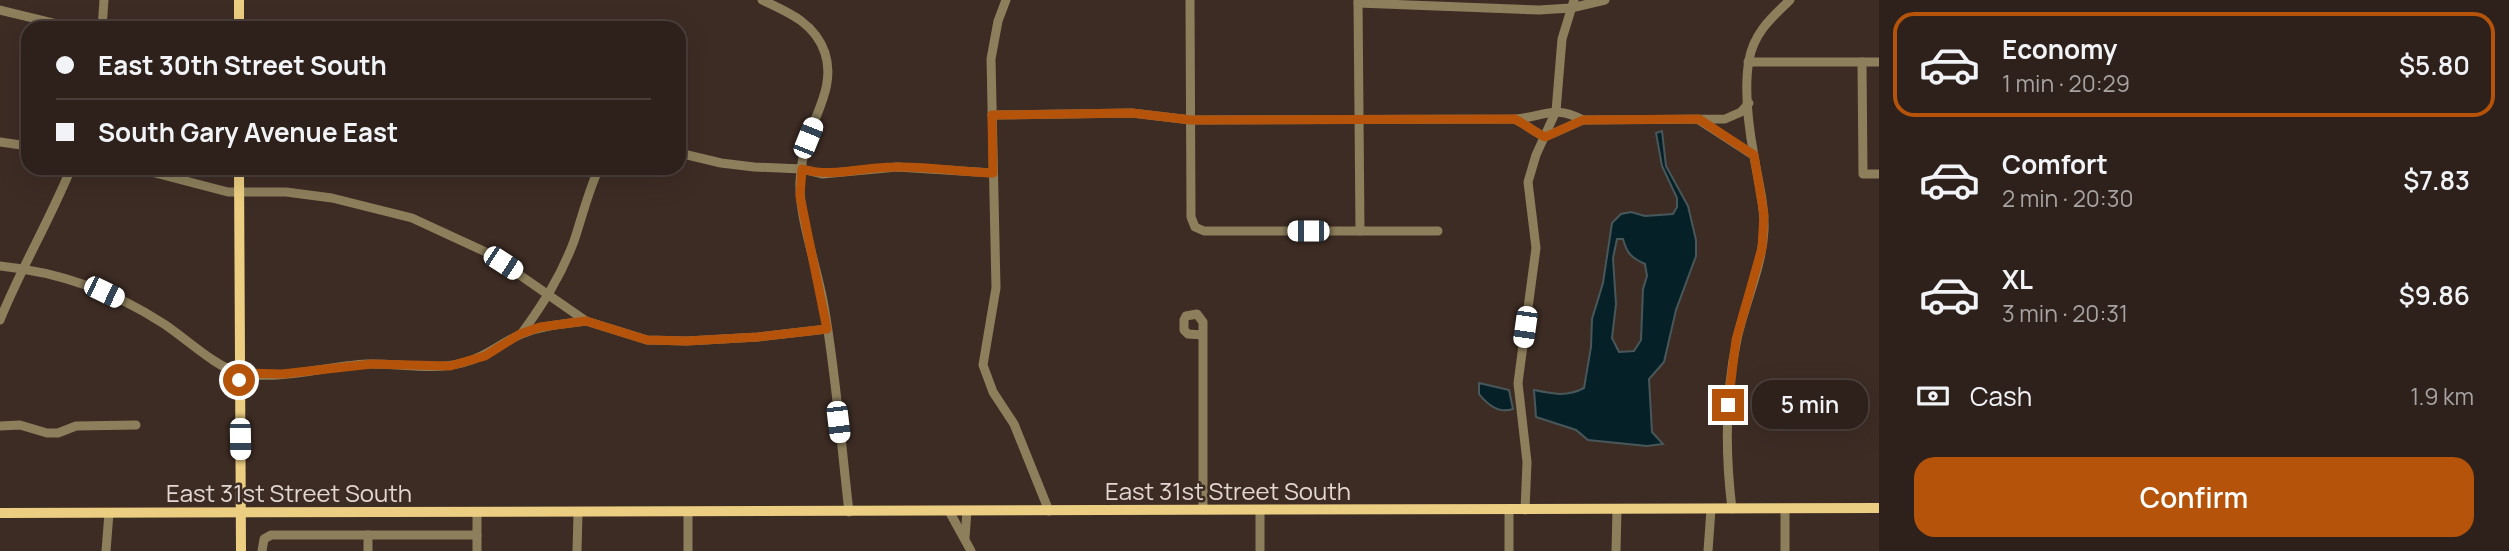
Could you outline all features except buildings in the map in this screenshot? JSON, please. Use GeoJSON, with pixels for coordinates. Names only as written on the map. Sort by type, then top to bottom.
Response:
{"type":"FeatureCollection","features":[{"type":"Feature","properties":{"kind":"main road"},"geometry":{"type":"LineString","coordinates":[[239,0],[239,21]]}},
{"type":"Feature","properties":{"kind":"main road"},"geometry":{"type":"LineString","coordinates":[[239,175],[241,551]]}},
{"type":"Feature","properties":{"kind":"main road","name":"East 31st Street South"},"geometry":{"type":"LineString","coordinates":[[0,513],[1879,508]]}},
{"type":"Feature","properties":{"kind":"street"},"geometry":{"type":"LineString","coordinates":[[102,21],[104,0]]}},
{"type":"Feature","properties":{"kind":"street"},"geometry":{"type":"LineString","coordinates":[[762,0],[805,23],[814,33],[825,54],[828,84],[808,138],[800,196],[827,329],[849,512]]}},
{"type":"Feature","properties":{"kind":"street"},"geometry":{"type":"LineString","coordinates":[[1006,0],[996,30],[991,59],[996,288],[983,365],[993,392],[1014,424],[1049,511]]}},
{"type":"Feature","properties":{"kind":"street"},"geometry":{"type":"LineString","coordinates":[[1190,0],[1191,217],[1195,227],[1204,231],[1438,231]]}},
{"type":"Feature","properties":{"kind":"street"},"geometry":{"type":"LineString","coordinates":[[1360,231],[1358,2],[1506,9],[1605,0]]}},
{"type":"Feature","properties":{"kind":"street"},"geometry":{"type":"LineString","coordinates":[[1732,509],[1727,432],[1729,388],[1736,340],[1758,267],[1764,230],[1749,103],[1748,62],[1753,43],[1763,26],[1790,0]]}},
{"type":"Feature","properties":{"kind":"street"},"geometry":{"type":"LineString","coordinates":[[1525,510],[1527,462],[1518,383],[1536,247],[1528,182],[1536,155],[1556,111],[1562,39],[1572,4]]}},
{"type":"Feature","properties":{"kind":"street"},"geometry":{"type":"LineString","coordinates":[[0,10],[45,21]]}},
{"type":"Feature","properties":{"kind":"street"},"geometry":{"type":"LineString","coordinates":[[1748,62],[1879,62]]}},
{"type":"Feature","properties":{"kind":"street"},"geometry":{"type":"LineString","coordinates":[[1862,62],[1863,174],[1879,174]]}},
{"type":"Feature","properties":{"kind":"street"},"geometry":{"type":"LineString","coordinates":[[1515,119],[1545,137],[1583,120],[1733,117],[1749,103]]}},
{"type":"Feature","properties":{"kind":"street"},"geometry":{"type":"LineString","coordinates":[[992,115],[1132,113],[1191,120],[1515,119],[1556,111],[1566,112],[1583,120]]}},
{"type":"Feature","properties":{"kind":"street"},"geometry":{"type":"LineString","coordinates":[[1699,119],[1754,155]]}},
{"type":"Feature","properties":{"kind":"street"},"geometry":{"type":"LineString","coordinates":[[0,142],[21,145]]}},
{"type":"Feature","properties":{"kind":"street"},"geometry":{"type":"LineString","coordinates":[[686,154],[754,167],[802,169],[822,174],[882,167],[993,173]]}},
{"type":"Feature","properties":{"kind":"street"},"geometry":{"type":"LineString","coordinates":[[0,320],[68,175]]}},
{"type":"Feature","properties":{"kind":"street"},"geometry":{"type":"LineString","coordinates":[[163,175],[229,192],[286,192],[332,198],[412,218],[488,253],[586,321],[647,340],[758,337],[827,329]]}},
{"type":"Feature","properties":{"kind":"street"},"geometry":{"type":"LineString","coordinates":[[520,334],[549,296],[573,243],[596,175]]}},
{"type":"Feature","properties":{"kind":"street"},"geometry":{"type":"LineString","coordinates":[[0,266],[68,279],[126,302],[162,322],[227,369],[239,373],[282,374],[372,364],[450,366],[485,356],[520,334],[540,327],[586,321]]}},
{"type":"Feature","properties":{"kind":"street"},"geometry":{"type":"LineString","coordinates":[[1203,335],[1203,510]]}},
{"type":"Feature","properties":{"kind":"street"},"geometry":{"type":"LineString","coordinates":[[0,426],[20,425],[47,433],[58,433],[76,426],[136,425]]}},
{"type":"Feature","properties":{"kind":"street"},"geometry":{"type":"LineString","coordinates":[[1616,551],[1617,509]]}},
{"type":"Feature","properties":{"kind":"street"},"geometry":{"type":"LineString","coordinates":[[1708,551],[1711,509]]}},
{"type":"Feature","properties":{"kind":"street"},"geometry":{"type":"LineString","coordinates":[[1785,509],[1785,551]]}},
{"type":"Feature","properties":{"kind":"street"},"geometry":{"type":"LineString","coordinates":[[1260,510],[1261,551]]}},
{"type":"Feature","properties":{"kind":"street"},"geometry":{"type":"LineString","coordinates":[[1509,510],[1509,551]]}},
{"type":"Feature","properties":{"kind":"street"},"geometry":{"type":"LineString","coordinates":[[949,511],[971,551]]}},
{"type":"Feature","properties":{"kind":"street"},"geometry":{"type":"LineString","coordinates":[[965,538],[967,511]]}},
{"type":"Feature","properties":{"kind":"street"},"geometry":{"type":"LineString","coordinates":[[688,512],[688,551]]}},
{"type":"Feature","properties":{"kind":"street"},"geometry":{"type":"LineString","coordinates":[[106,551],[109,513]]}},
{"type":"Feature","properties":{"kind":"street"},"geometry":{"type":"LineString","coordinates":[[477,513],[477,551]]}},
{"type":"Feature","properties":{"kind":"street"},"geometry":{"type":"LineString","coordinates":[[577,551],[578,513]]}},
{"type":"Feature","properties":{"kind":"street","name":"East 31st Street South"},"geometry":{"type":"LineString","coordinates":[[262,551],[264,539],[271,535],[477,535]]}},
{"type":"Feature","properties":{"kind":"street"},"geometry":{"type":"LineString","coordinates":[[368,535],[368,551]]}},
{"type":"Feature","properties":{"kind":"water"},"geometry":{"type":"Polygon","coordinates":[[[1662,131],[1666,166],[1688,206],[1696,240],[1696,256],[1676,310],[1664,362],[1649,379],[1652,432],[1663,444],[1647,446],[1588,440],[1576,430],[1536,417],[1534,390],[1566,394],[1584,388],[1591,347],[1592,319],[1603,283],[1612,223],[1621,214],[1673,214],[1677,207],[1677,198],[1662,166],[1656,133],[1662,131]],[[1617,239],[1613,258],[1616,304],[1612,338],[1619,352],[1634,351],[1641,340],[1643,289],[1647,276],[1645,264],[1631,255],[1623,239],[1617,239]]]}},
{"type":"Feature","properties":{"kind":"water"},"geometry":{"type":"Polygon","coordinates":[[[1479,383],[1509,390],[1513,409],[1498,409],[1490,404],[1479,394],[1479,383]]]}},
{"type":"Feature","properties":{"kind":"route"},"geometry":{"type":"LineString","coordinates":[[239,380],[239,373],[282,374],[355,365],[450,366],[485,356],[520,334],[540,327],[586,321],[647,340],[758,337],[827,329],[800,196],[802,169],[822,174],[882,167],[993,173],[992,115],[1132,113],[1191,120],[1515,119],[1545,137],[1583,120],[1699,119],[1754,155],[1764,215],[1758,267],[1736,340],[1728,405]]}}]}
